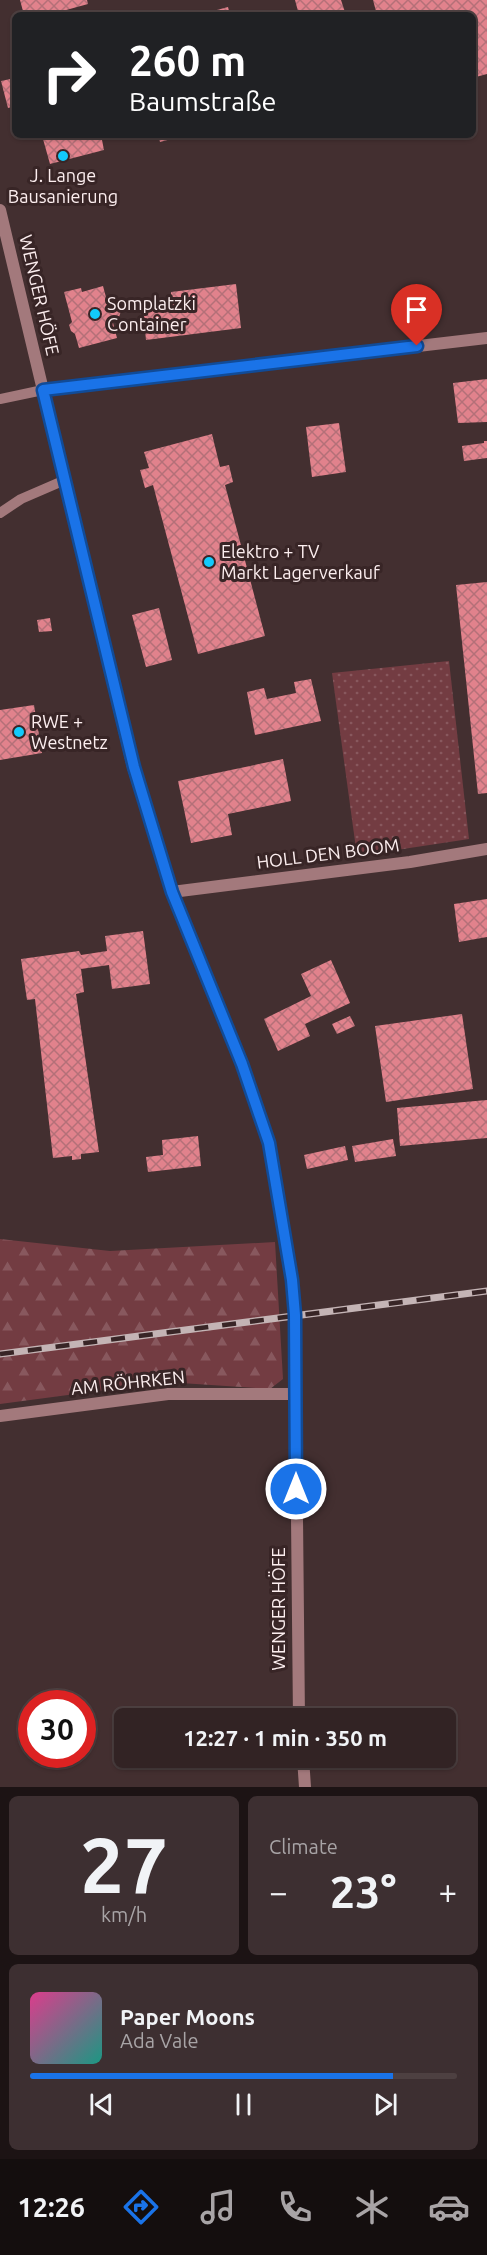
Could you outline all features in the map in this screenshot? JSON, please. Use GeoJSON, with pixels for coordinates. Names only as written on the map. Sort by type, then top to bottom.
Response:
{"type":"FeatureCollection","features":[{"type":"Feature","properties":{"kind":"street","name":"WENGER HÖFE"},"geometry":{"type":"LineString","coordinates":[[0,210],[134,767],[172,892],[242,1064],[269,1143],[292,1280],[295,1315],[299,1708]]}},
{"type":"Feature","properties":{"kind":"street"},"geometry":{"type":"LineString","coordinates":[[43,390],[487,338]]}},
{"type":"Feature","properties":{"kind":"street","name":"HOLL DEN BOOM"},"geometry":{"type":"LineString","coordinates":[[172,892],[410,862],[487,849]]}},
{"type":"Feature","properties":{"kind":"street","name":"AM RÖHRKEN"},"geometry":{"type":"LineString","coordinates":[[0,1416],[168,1394],[296,1394]]}},
{"type":"Feature","properties":{"kind":"street"},"geometry":{"type":"LineString","coordinates":[[304,1768],[305,1787]]}},
{"type":"Feature","properties":{"kind":"lane"},"geometry":{"type":"LineString","coordinates":[[0,399],[43,390]]}},
{"type":"Feature","properties":{"kind":"lane"},"geometry":{"type":"LineString","coordinates":[[0,513],[21,499],[65,480]]}},
{"type":"Feature","properties":{"kind":"green space"},"geometry":{"type":"Polygon","coordinates":[[[449,661],[469,839],[357,856],[332,673],[449,661]]]}},
{"type":"Feature","properties":{"kind":"green space"},"geometry":{"type":"Polygon","coordinates":[[[0,1239],[110,1251],[275,1242],[283,1379],[270,1389],[166,1382],[0,1404],[0,1239]]]}},
{"type":"Feature","properties":{"kind":"building"},"geometry":{"type":"Polygon","coordinates":[[[20,0],[87,0],[88,4],[59,12],[23,12],[20,0]]]}},
{"type":"Feature","properties":{"kind":"building"},"geometry":{"type":"Polygon","coordinates":[[[295,0],[341,0],[345,12],[298,12],[295,0]]]}},
{"type":"Feature","properties":{"kind":"building"},"geometry":{"type":"Polygon","coordinates":[[[373,0],[487,0],[487,74],[476,77],[476,12],[376,12],[373,0]]]}},
{"type":"Feature","properties":{"kind":"building"},"geometry":{"type":"Polygon","coordinates":[[[228,7],[229,12],[209,12],[228,7]]]}},
{"type":"Feature","properties":{"kind":"building"},"geometry":{"type":"Polygon","coordinates":[[[12,79],[12,107],[8,108],[1,81],[12,79]]]}},
{"type":"Feature","properties":{"kind":"building","name":"J. Lange Bausanierung"},"geometry":{"type":"Polygon","coordinates":[[[39,138],[102,138],[104,150],[50,164],[43,139],[39,140],[39,138]]]}},
{"type":"Feature","properties":{"kind":"building"},"geometry":{"type":"Polygon","coordinates":[[[159,138],[175,138],[160,142],[159,138]]]}},
{"type":"Feature","properties":{"kind":"building"},"geometry":{"type":"Polygon","coordinates":[[[236,284],[241,328],[146,340],[142,306],[171,303],[171,292],[236,284]]]}},
{"type":"Feature","properties":{"kind":"building","name":"Somplatzki Container"},"geometry":{"type":"Polygon","coordinates":[[[103,286],[107,301],[114,299],[119,303],[121,311],[119,317],[112,319],[117,338],[79,348],[75,334],[69,325],[72,322],[64,292],[81,288],[82,292],[103,286]]]}},
{"type":"Feature","properties":{"kind":"building"},"geometry":{"type":"Polygon","coordinates":[[[487,379],[487,422],[458,423],[453,383],[487,379]]]}},
{"type":"Feature","properties":{"kind":"building"},"geometry":{"type":"Polygon","coordinates":[[[339,423],[346,472],[312,477],[306,427],[339,423]]]}},
{"type":"Feature","properties":{"kind":"building","name":"Elektro + TV Markt Lagerverkauf"},"geometry":{"type":"Polygon","coordinates":[[[212,434],[220,467],[229,465],[233,482],[225,485],[265,636],[198,654],[153,485],[145,488],[140,470],[149,468],[144,452],[212,434]]]}},
{"type":"Feature","properties":{"kind":"building"},"geometry":{"type":"Polygon","coordinates":[[[487,441],[487,458],[464,461],[462,446],[484,443],[487,441]]]}},
{"type":"Feature","properties":{"kind":"building"},"geometry":{"type":"Polygon","coordinates":[[[487,582],[487,793],[478,794],[456,585],[487,582]]]}},
{"type":"Feature","properties":{"kind":"building"},"geometry":{"type":"Polygon","coordinates":[[[159,608],[172,660],[146,667],[132,615],[159,608]]]}},
{"type":"Feature","properties":{"kind":"building"},"geometry":{"type":"Polygon","coordinates":[[[50,618],[52,631],[39,632],[37,620],[50,618]]]}},
{"type":"Feature","properties":{"kind":"building"},"geometry":{"type":"Polygon","coordinates":[[[311,679],[321,721],[255,735],[247,692],[264,688],[267,699],[296,693],[294,682],[311,679]]]}},
{"type":"Feature","properties":{"kind":"building","name":"RWE + Westnetz"},"geometry":{"type":"Polygon","coordinates":[[[34,705],[42,753],[0,760],[0,710],[34,705]]]}},
{"type":"Feature","properties":{"kind":"building"},"geometry":{"type":"Polygon","coordinates":[[[283,759],[291,801],[228,814],[232,835],[191,843],[178,781],[283,759]]]}},
{"type":"Feature","properties":{"kind":"building"},"geometry":{"type":"Polygon","coordinates":[[[487,899],[487,937],[459,942],[454,904],[487,899]]]}},
{"type":"Feature","properties":{"kind":"building"},"geometry":{"type":"Polygon","coordinates":[[[143,931],[150,984],[112,989],[109,965],[81,969],[84,992],[76,994],[99,1152],[81,1154],[81,1159],[72,1160],[72,1156],[53,1158],[35,999],[27,1000],[21,959],[79,951],[81,955],[107,951],[105,936],[143,931]]]}},
{"type":"Feature","properties":{"kind":"building"},"geometry":{"type":"Polygon","coordinates":[[[331,960],[350,1003],[305,1024],[310,1036],[278,1051],[264,1019],[311,996],[301,974],[331,960]]]}},
{"type":"Feature","properties":{"kind":"building"},"geometry":{"type":"Polygon","coordinates":[[[462,1014],[473,1089],[386,1102],[375,1026],[462,1014]]]}},
{"type":"Feature","properties":{"kind":"building"},"geometry":{"type":"Polygon","coordinates":[[[350,1016],[355,1026],[337,1034],[332,1024],[350,1016]]]}},
{"type":"Feature","properties":{"kind":"building"},"geometry":{"type":"Polygon","coordinates":[[[487,1100],[487,1138],[400,1146],[397,1108],[487,1100]]]}},
{"type":"Feature","properties":{"kind":"building"},"geometry":{"type":"Polygon","coordinates":[[[198,1136],[201,1166],[148,1172],[146,1157],[163,1155],[162,1140],[198,1136]]]}},
{"type":"Feature","properties":{"kind":"building"},"geometry":{"type":"Polygon","coordinates":[[[393,1139],[396,1156],[355,1162],[352,1146],[393,1139]]]}},
{"type":"Feature","properties":{"kind":"building"},"geometry":{"type":"Polygon","coordinates":[[[345,1146],[348,1160],[307,1169],[304,1155],[345,1146]]]}},
{"type":"Feature","properties":{"kind":"railway"},"geometry":{"type":"LineString","coordinates":[[0,1354],[487,1291]]}},
{"type":"Feature","properties":{"kind":"place","name":"J. Lange Bausanierung"},"geometry":{"type":"Point","coordinates":[63,156]}},
{"type":"Feature","properties":{"kind":"place","name":"Somplatzki Container"},"geometry":{"type":"Point","coordinates":[95,314]}},
{"type":"Feature","properties":{"kind":"place","name":"Elektro + TV Markt Lagerverkauf"},"geometry":{"type":"Point","coordinates":[209,562]}},
{"type":"Feature","properties":{"kind":"place","name":"RWE + Westnetz"},"geometry":{"type":"Point","coordinates":[19,732]}},
{"type":"Feature","properties":{"kind":"route"},"geometry":{"type":"LineString","coordinates":[[296,1489],[295,1315],[292,1280],[269,1143],[242,1064],[172,892],[134,767],[43,390],[417,346]]}}]}
